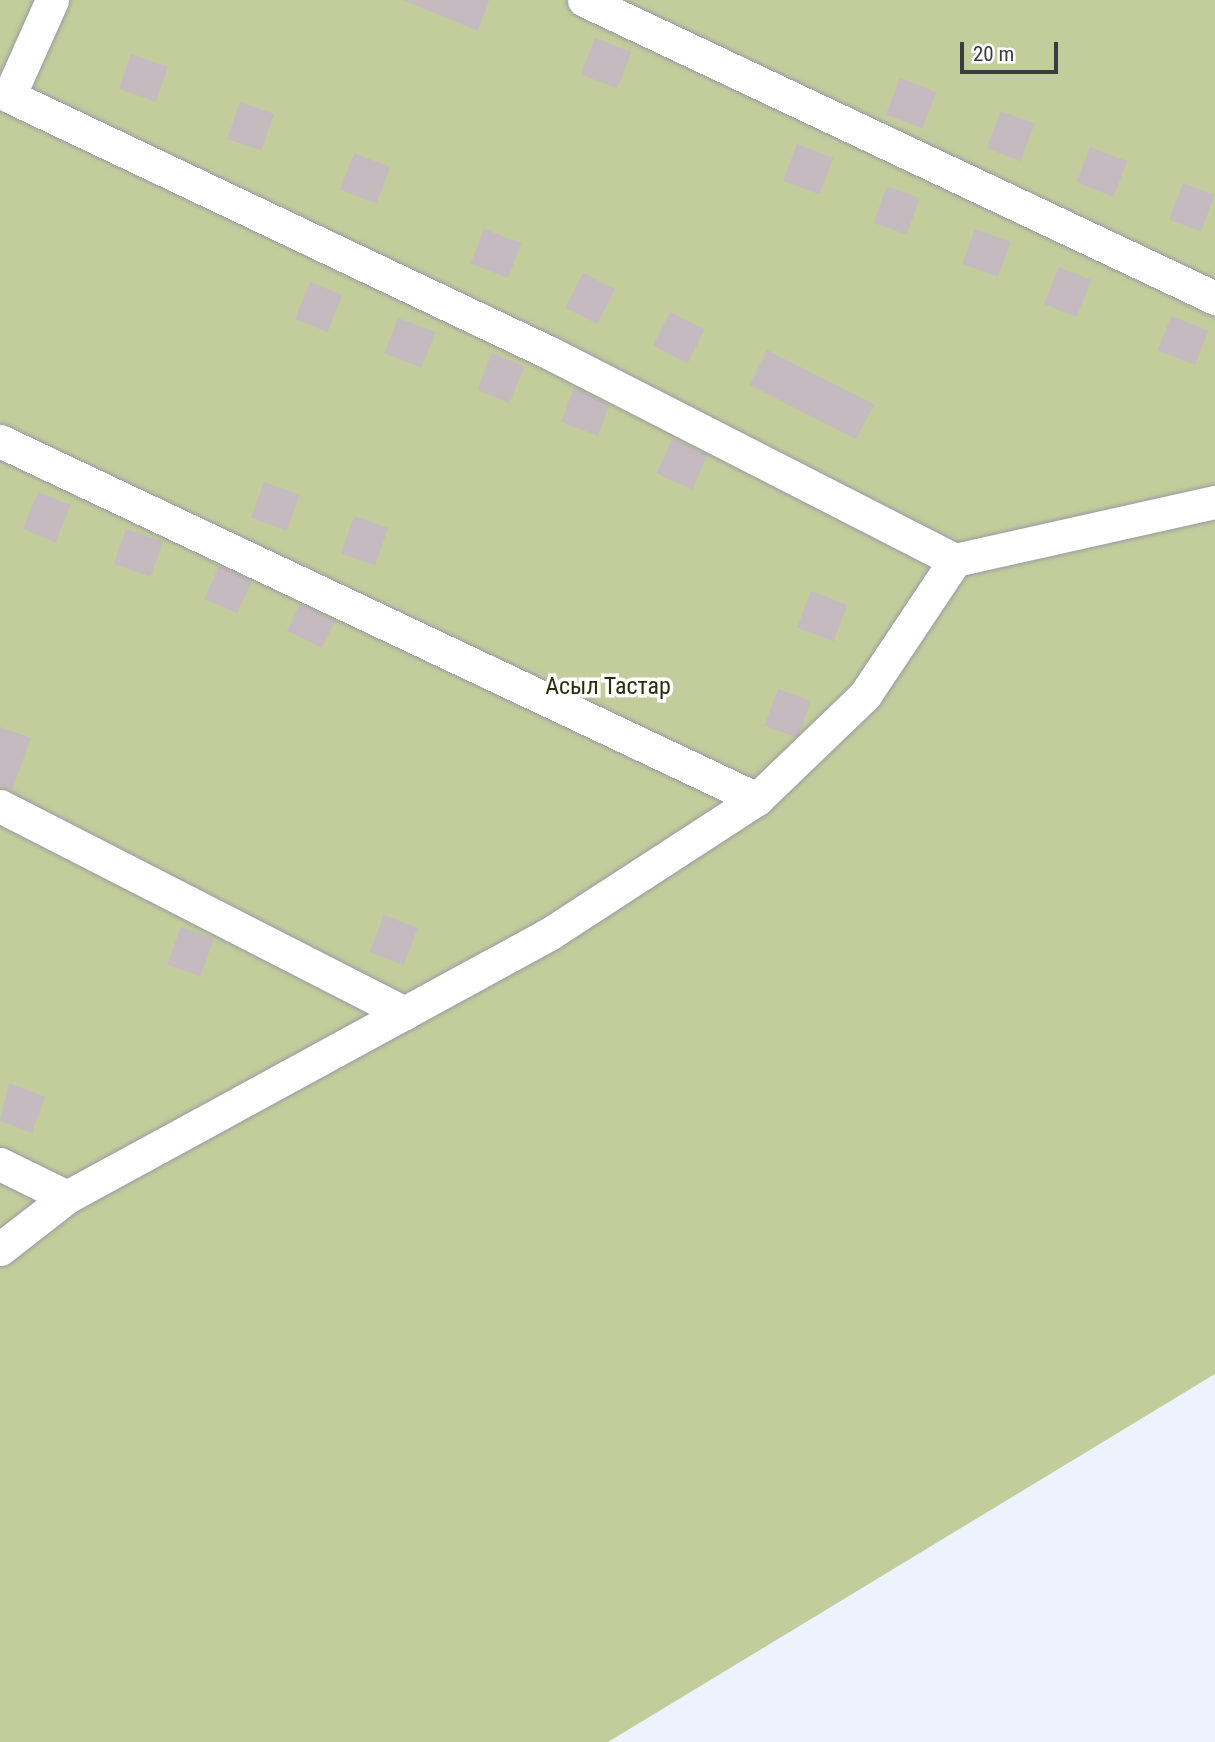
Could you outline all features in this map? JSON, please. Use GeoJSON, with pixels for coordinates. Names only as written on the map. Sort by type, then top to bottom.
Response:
{"type":"FeatureCollection","features":[{"type":"Feature","properties":{"kind":"street"},"geometry":{"type":"LineString","coordinates":[[52,0],[3,100],[550,353],[955,560],[1215,502]]}},
{"type":"Feature","properties":{"kind":"street"},"geometry":{"type":"LineString","coordinates":[[584,0],[1215,298]]}},
{"type":"Feature","properties":{"kind":"street"},"geometry":{"type":"LineString","coordinates":[[0,440],[757,799]]}},
{"type":"Feature","properties":{"kind":"street"},"geometry":{"type":"LineString","coordinates":[[0,1249],[67,1197],[551,933],[757,799],[865,695],[955,560]]}},
{"type":"Feature","properties":{"kind":"street"},"geometry":{"type":"LineString","coordinates":[[0,806],[405,1013]]}},
{"type":"Feature","properties":{"kind":"street"},"geometry":{"type":"LineString","coordinates":[[0,1164],[67,1197]]}},
{"type":"Feature","properties":{"kind":"green space","name":"Асыл Тастар"},"geometry":{"type":"Polygon","coordinates":[[[0,0],[1215,0],[1215,1374],[608,1742],[0,1742],[0,0]]]}},
{"type":"Feature","properties":{"kind":"building"},"geometry":{"type":"Polygon","coordinates":[[[403,0],[489,0],[478,31],[403,0]]]}},
{"type":"Feature","properties":{"kind":"building"},"geometry":{"type":"Polygon","coordinates":[[[595,38],[631,52],[617,88],[581,74],[595,38]]]}},
{"type":"Feature","properties":{"kind":"building"},"geometry":{"type":"Polygon","coordinates":[[[131,54],[168,67],[156,102],[119,89],[131,54]]]}},
{"type":"Feature","properties":{"kind":"building"},"geometry":{"type":"Polygon","coordinates":[[[900,78],[936,92],[922,128],[886,114],[900,78]]]}},
{"type":"Feature","properties":{"kind":"building"},"geometry":{"type":"Polygon","coordinates":[[[240,102],[274,114],[261,151],[227,139],[240,102]]]}},
{"type":"Feature","properties":{"kind":"building"},"geometry":{"type":"Polygon","coordinates":[[[1001,111],[1035,124],[1020,161],[987,148],[1001,111]]]}},
{"type":"Feature","properties":{"kind":"building"},"geometry":{"type":"Polygon","coordinates":[[[797,144],[833,158],[819,194],[783,180],[797,144]]]}},
{"type":"Feature","properties":{"kind":"building"},"geometry":{"type":"Polygon","coordinates":[[[1090,147],[1127,161],[1114,197],[1076,182],[1090,147]]]}},
{"type":"Feature","properties":{"kind":"building"},"geometry":{"type":"Polygon","coordinates":[[[354,153],[390,167],[376,203],[340,189],[354,153]]]}},
{"type":"Feature","properties":{"kind":"building"},"geometry":{"type":"Polygon","coordinates":[[[1183,183],[1215,195],[1201,232],[1169,219],[1183,183]]]}},
{"type":"Feature","properties":{"kind":"building"},"geometry":{"type":"Polygon","coordinates":[[[887,186],[920,198],[907,235],[874,223],[887,186]]]}},
{"type":"Feature","properties":{"kind":"building"},"geometry":{"type":"Polygon","coordinates":[[[484,229],[521,243],[508,278],[471,264],[484,229]]]}},
{"type":"Feature","properties":{"kind":"building"},"geometry":{"type":"Polygon","coordinates":[[[975,229],[1011,242],[998,277],[962,264],[975,229]]]}},
{"type":"Feature","properties":{"kind":"building"},"geometry":{"type":"Polygon","coordinates":[[[1059,267],[1091,280],[1076,317],[1044,304],[1059,267]]]}},
{"type":"Feature","properties":{"kind":"building"},"geometry":{"type":"Polygon","coordinates":[[[583,273],[615,289],[597,324],[565,308],[583,273]]]}},
{"type":"Feature","properties":{"kind":"building"},"geometry":{"type":"Polygon","coordinates":[[[310,282],[342,295],[327,332],[295,319],[310,282]]]}},
{"type":"Feature","properties":{"kind":"building"},"geometry":{"type":"Polygon","coordinates":[[[670,312],[705,330],[687,364],[653,346],[670,312]]]}},
{"type":"Feature","properties":{"kind":"building"},"geometry":{"type":"Polygon","coordinates":[[[1171,316],[1208,330],[1195,365],[1158,351],[1171,316]]]}},
{"type":"Feature","properties":{"kind":"building"},"geometry":{"type":"Polygon","coordinates":[[[398,318],[435,332],[422,368],[384,353],[398,318]]]}},
{"type":"Feature","properties":{"kind":"building"},"geometry":{"type":"Polygon","coordinates":[[[767,350],[874,404],[856,439],[749,385],[767,350]]]}},
{"type":"Feature","properties":{"kind":"building"},"geometry":{"type":"Polygon","coordinates":[[[492,353],[524,366],[509,403],[477,390],[492,353]]]}},
{"type":"Feature","properties":{"kind":"building"},"geometry":{"type":"Polygon","coordinates":[[[574,387],[609,405],[598,436],[561,422],[574,387]]]}},
{"type":"Feature","properties":{"kind":"building"},"geometry":{"type":"Polygon","coordinates":[[[672,439],[708,455],[692,490],[657,474],[672,439]]]}},
{"type":"Feature","properties":{"kind":"building"},"geometry":{"type":"Polygon","coordinates":[[[264,482],[300,495],[287,531],[251,518],[264,482]]]}},
{"type":"Feature","properties":{"kind":"building"},"geometry":{"type":"Polygon","coordinates":[[[38,492],[70,505],[55,542],[23,529],[38,492]]]}},
{"type":"Feature","properties":{"kind":"building"},"geometry":{"type":"Polygon","coordinates":[[[354,516],[388,528],[375,566],[341,554],[354,516]]]}},
{"type":"Feature","properties":{"kind":"building"},"geometry":{"type":"Polygon","coordinates":[[[126,529],[163,542],[151,577],[114,564],[126,529]]]}},
{"type":"Feature","properties":{"kind":"building"},"geometry":{"type":"Polygon","coordinates":[[[219,566],[252,581],[237,614],[204,599],[219,566]]]}},
{"type":"Feature","properties":{"kind":"building"},"geometry":{"type":"Polygon","coordinates":[[[811,591],[847,605],[833,641],[797,627],[811,591]]]}},
{"type":"Feature","properties":{"kind":"building"},"geometry":{"type":"Polygon","coordinates":[[[300,604],[335,621],[322,648],[287,631],[300,604]]]}},
{"type":"Feature","properties":{"kind":"building"},"geometry":{"type":"Polygon","coordinates":[[[778,689],[811,701],[798,738],[765,726],[778,689]]]}},
{"type":"Feature","properties":{"kind":"building"},"geometry":{"type":"Polygon","coordinates":[[[0,727],[31,738],[12,790],[0,787],[0,727]]]}},
{"type":"Feature","properties":{"kind":"building"},"geometry":{"type":"Polygon","coordinates":[[[384,915],[418,928],[403,965],[370,952],[384,915]]]}},
{"type":"Feature","properties":{"kind":"building"},"geometry":{"type":"Polygon","coordinates":[[[181,927],[214,939],[200,977],[167,965],[181,927]]]}},
{"type":"Feature","properties":{"kind":"building"},"geometry":{"type":"Polygon","coordinates":[[[9,1083],[45,1097],[32,1133],[0,1121],[9,1083]]]}}]}
